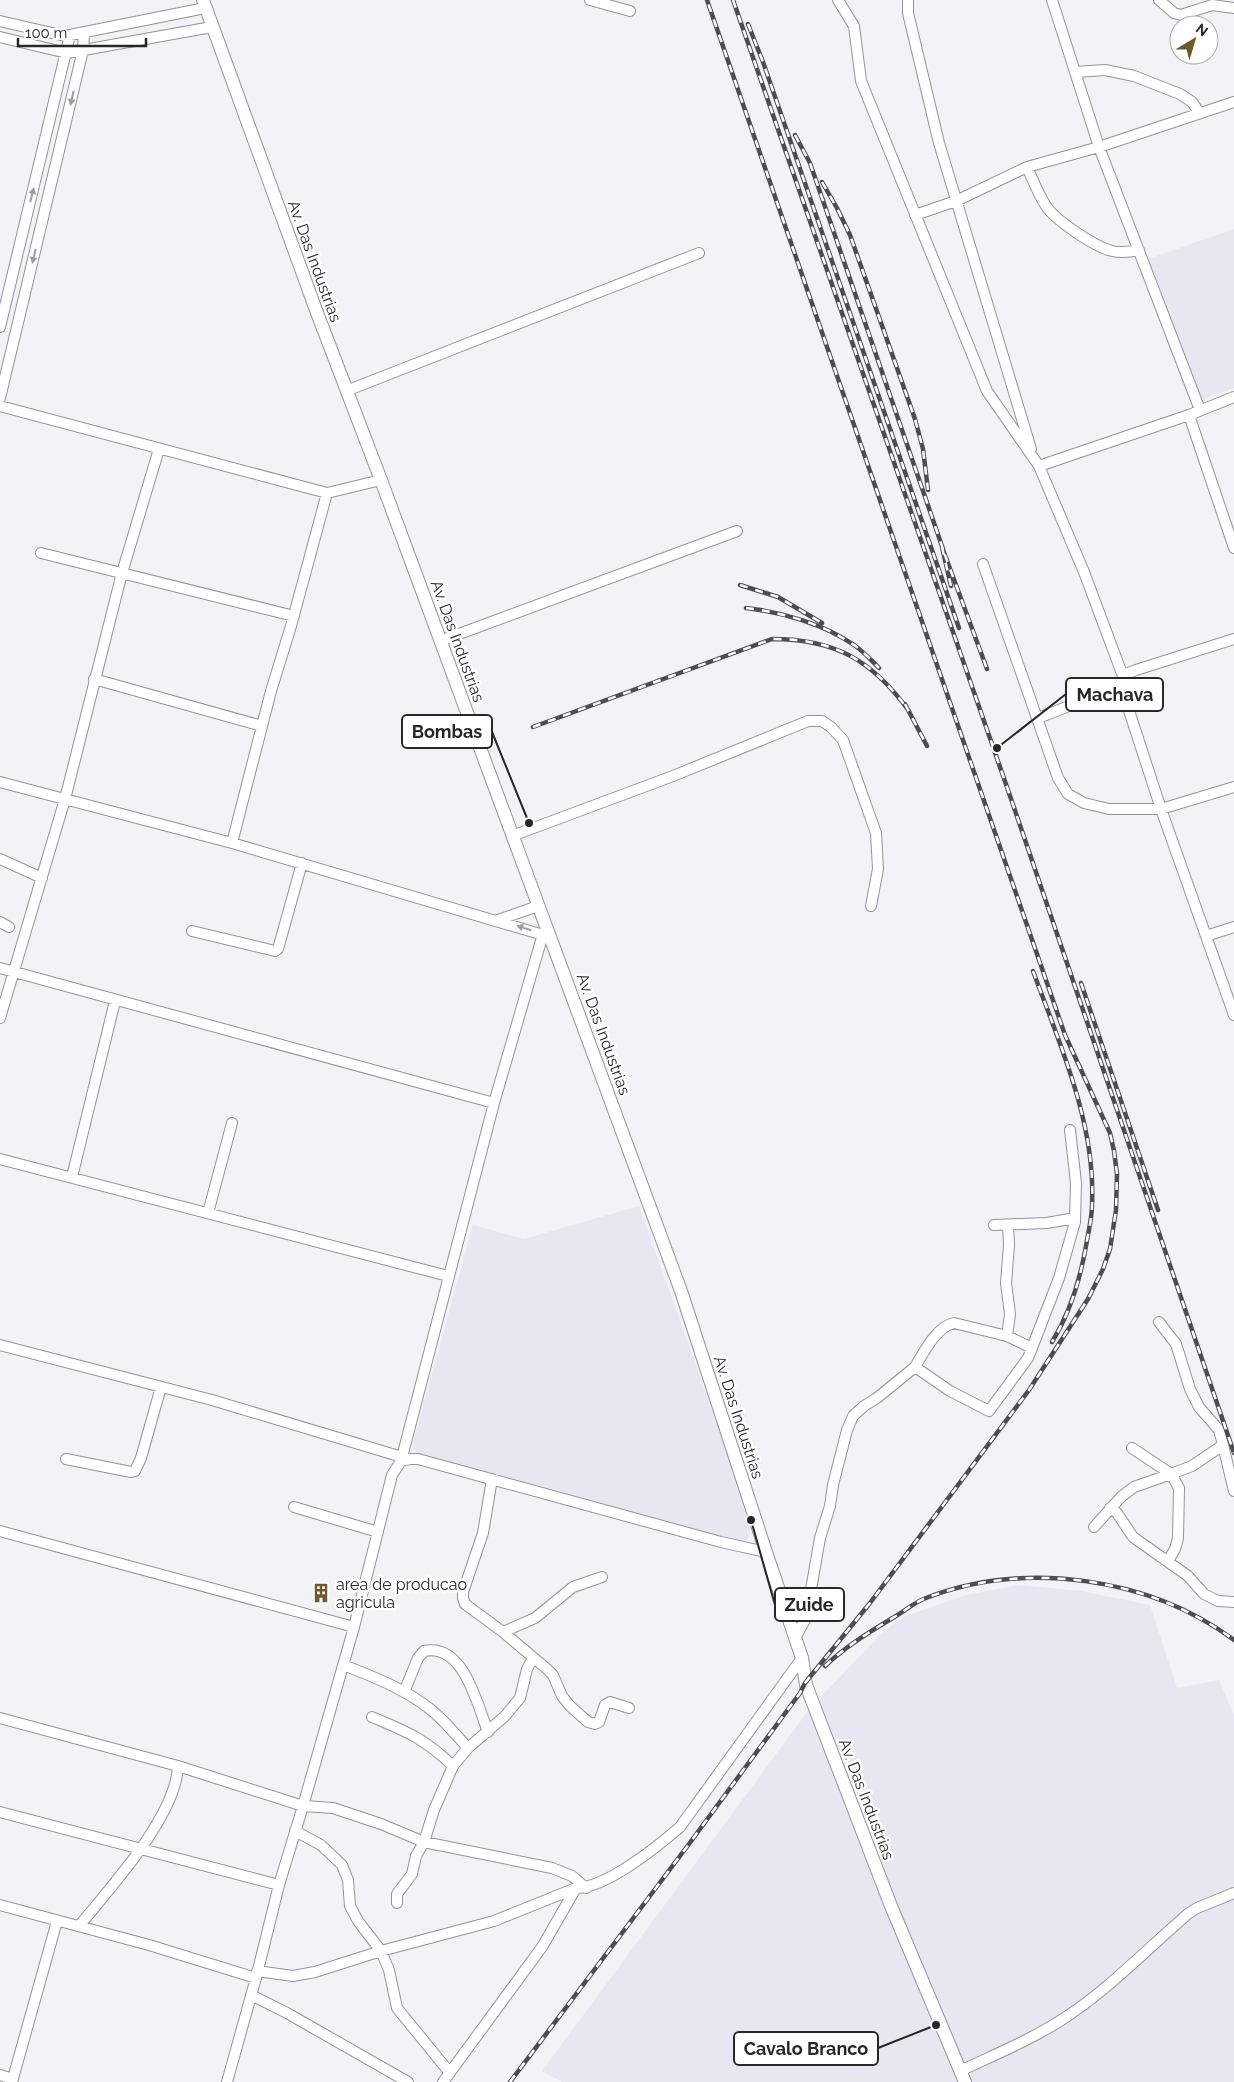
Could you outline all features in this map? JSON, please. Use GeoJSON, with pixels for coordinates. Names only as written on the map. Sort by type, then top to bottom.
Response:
{"type":"FeatureCollection","features":[{"type":"Feature","properties":{"kind":"main road","name":"Av. Das Industrias"},"geometry":{"type":"LineString","coordinates":[[204,4],[538,906],[546,935],[681,1291],[802,1658],[804,1679],[809,1694],[891,1906],[963,2079]]}},
{"type":"Feature","properties":{"kind":"street"},"geometry":{"type":"LineString","coordinates":[[590,0],[630,10]]}},
{"type":"Feature","properties":{"kind":"street"},"geometry":{"type":"LineString","coordinates":[[838,0],[854,26],[861,82],[987,391],[1036,462]]}},
{"type":"Feature","properties":{"kind":"street"},"geometry":{"type":"LineString","coordinates":[[908,0],[908,13],[939,143],[1036,462],[1084,572],[1122,683],[1161,809],[1234,1015]]}},
{"type":"Feature","properties":{"kind":"street"},"geometry":{"type":"LineString","coordinates":[[1052,0],[1099,146],[1200,410]]}},
{"type":"Feature","properties":{"kind":"street"},"geometry":{"type":"LineString","coordinates":[[1159,0],[1174,13],[1181,15],[1212,5],[1234,8]]}},
{"type":"Feature","properties":{"kind":"street"},"geometry":{"type":"LineString","coordinates":[[0,21],[58,35],[70,35],[204,4]]}},
{"type":"Feature","properties":{"kind":"street"},"geometry":{"type":"LineString","coordinates":[[0,37],[67,53],[212,27]]}},
{"type":"Feature","properties":{"kind":"street"},"geometry":{"type":"LineString","coordinates":[[0,398],[83,50],[84,32]]}},
{"type":"Feature","properties":{"kind":"street"},"geometry":{"type":"LineString","coordinates":[[0,327],[70,35]]}},
{"type":"Feature","properties":{"kind":"street"},"geometry":{"type":"LineString","coordinates":[[1076,72],[1105,70],[1134,76],[1180,94],[1192,102],[1199,112]]}},
{"type":"Feature","properties":{"kind":"street"},"geometry":{"type":"LineString","coordinates":[[915,215],[956,201],[1027,167],[1099,146],[1234,102]]}},
{"type":"Feature","properties":{"kind":"street"},"geometry":{"type":"LineString","coordinates":[[1027,167],[1046,207],[1064,223],[1091,242],[1110,251],[1122,253],[1139,250]]}},
{"type":"Feature","properties":{"kind":"street"},"geometry":{"type":"LineString","coordinates":[[346,391],[699,254]]}},
{"type":"Feature","properties":{"kind":"street"},"geometry":{"type":"LineString","coordinates":[[1036,462],[1189,415],[1234,397]]}},
{"type":"Feature","properties":{"kind":"street"},"geometry":{"type":"LineString","coordinates":[[0,406],[327,493],[381,480]]}},
{"type":"Feature","properties":{"kind":"street"},"geometry":{"type":"LineString","coordinates":[[1189,415],[1234,548]]}},
{"type":"Feature","properties":{"kind":"street"},"geometry":{"type":"LineString","coordinates":[[0,1018],[65,799],[122,573],[159,449]]}},
{"type":"Feature","properties":{"kind":"street"},"geometry":{"type":"LineString","coordinates":[[232,844],[262,726],[327,493]]}},
{"type":"Feature","properties":{"kind":"street"},"geometry":{"type":"LineString","coordinates":[[440,641],[737,531]]}},
{"type":"Feature","properties":{"kind":"street"},"geometry":{"type":"LineString","coordinates":[[41,553],[294,616]]}},
{"type":"Feature","properties":{"kind":"street"},"geometry":{"type":"LineString","coordinates":[[983,564],[1058,778],[1068,794],[1084,803],[1109,809],[1161,809],[1234,787]]}},
{"type":"Feature","properties":{"kind":"street"},"geometry":{"type":"LineString","coordinates":[[1038,718],[1122,683],[1128,674],[1136,670],[1234,639]]}},
{"type":"Feature","properties":{"kind":"street"},"geometry":{"type":"LineString","coordinates":[[94,679],[262,726]]}},
{"type":"Feature","properties":{"kind":"street"},"geometry":{"type":"LineString","coordinates":[[512,836],[673,776],[808,721],[822,721],[831,727],[843,740],[876,833],[878,869],[870,906]]}},
{"type":"Feature","properties":{"kind":"street"},"geometry":{"type":"LineString","coordinates":[[0,782],[232,844],[546,935],[494,1103],[401,1459],[392,1475],[354,1627],[279,1885],[252,1995],[227,2082]]}},
{"type":"Feature","properties":{"kind":"street"},"geometry":{"type":"LineString","coordinates":[[0,859],[42,878]]}},
{"type":"Feature","properties":{"kind":"street"},"geometry":{"type":"LineString","coordinates":[[192,931],[274,951],[278,949],[302,864]]}},
{"type":"Feature","properties":{"kind":"street"},"geometry":{"type":"LineString","coordinates":[[498,920],[538,906]]}},
{"type":"Feature","properties":{"kind":"street"},"geometry":{"type":"LineString","coordinates":[[1206,936],[1234,927]]}},
{"type":"Feature","properties":{"kind":"street"},"geometry":{"type":"LineString","coordinates":[[0,968],[494,1103]]}},
{"type":"Feature","properties":{"kind":"street"},"geometry":{"type":"LineString","coordinates":[[72,1177],[115,1000]]}},
{"type":"Feature","properties":{"kind":"street"},"geometry":{"type":"LineString","coordinates":[[208,1213],[232,1123]]}},
{"type":"Feature","properties":{"kind":"street"},"geometry":{"type":"LineString","coordinates":[[915,1367],[950,1391],[989,1411],[1028,1358],[1059,1278],[1075,1218],[1076,1184],[1070,1130]]}},
{"type":"Feature","properties":{"kind":"street"},"geometry":{"type":"LineString","coordinates":[[0,1159],[448,1276]]}},
{"type":"Feature","properties":{"kind":"street"},"geometry":{"type":"LineString","coordinates":[[994,1225],[1047,1224],[1075,1218]]}},
{"type":"Feature","properties":{"kind":"street"},"geometry":{"type":"LineString","coordinates":[[1007,1336],[1010,1314],[1006,1283],[1009,1245],[1008,1224]]}},
{"type":"Feature","properties":{"kind":"street"},"geometry":{"type":"LineString","coordinates":[[1159,1322],[1176,1344],[1190,1389],[1199,1406],[1219,1430],[1234,1491]]}},
{"type":"Feature","properties":{"kind":"street"},"geometry":{"type":"LineString","coordinates":[[795,1638],[806,1618],[820,1538],[830,1506],[833,1485],[847,1430],[854,1416],[864,1406],[878,1398],[915,1367],[947,1324],[954,1323],[1007,1336],[1032,1348]]}},
{"type":"Feature","properties":{"kind":"street"},"geometry":{"type":"LineString","coordinates":[[0,1345],[212,1400],[401,1459],[418,1459],[721,1542],[766,1552]]}},
{"type":"Feature","properties":{"kind":"street"},"geometry":{"type":"LineString","coordinates":[[66,1459],[131,1472],[135,1471],[141,1458],[161,1387]]}},
{"type":"Feature","properties":{"kind":"street"},"geometry":{"type":"LineString","coordinates":[[1094,1527],[1110,1508],[1134,1487],[1192,1466],[1223,1445]]}},
{"type":"Feature","properties":{"kind":"street"},"geometry":{"type":"LineString","coordinates":[[1132,1448],[1171,1474],[1179,1488],[1178,1538],[1175,1549],[1168,1561]]}},
{"type":"Feature","properties":{"kind":"street"},"geometry":{"type":"LineString","coordinates":[[492,1479],[483,1533],[462,1598],[471,1609],[503,1632],[553,1675],[562,1696],[570,1706],[592,1724],[599,1722],[605,1706],[610,1702],[629,1708]]}},
{"type":"Feature","properties":{"kind":"street"},"geometry":{"type":"LineString","coordinates":[[294,1507],[378,1532]]}},
{"type":"Feature","properties":{"kind":"street"},"geometry":{"type":"LineString","coordinates":[[1110,1508],[1117,1513],[1133,1537],[1188,1576],[1204,1594],[1218,1601],[1234,1602]]}},
{"type":"Feature","properties":{"kind":"street"},"geometry":{"type":"LineString","coordinates":[[0,1531],[354,1627]]}},
{"type":"Feature","properties":{"kind":"street"},"geometry":{"type":"LineString","coordinates":[[503,1632],[535,1618],[573,1587],[602,1577]]}},
{"type":"Feature","properties":{"kind":"street"},"geometry":{"type":"LineString","coordinates":[[404,1692],[418,1658],[424,1651],[431,1649],[449,1656],[458,1662],[464,1672],[488,1732]]}},
{"type":"Feature","properties":{"kind":"street"},"geometry":{"type":"LineString","coordinates":[[397,1903],[399,1890],[412,1874],[414,1862],[424,1842],[434,1810],[453,1766],[468,1748],[505,1716],[520,1698],[527,1669],[533,1658]]}},
{"type":"Feature","properties":{"kind":"street"},"geometry":{"type":"LineString","coordinates":[[0,1905],[257,1974],[293,1976],[315,1972],[381,1951],[494,1921],[605,1880],[662,1843],[680,1827],[802,1658]]}},
{"type":"Feature","properties":{"kind":"street"},"geometry":{"type":"LineString","coordinates":[[343,1665],[404,1692],[432,1710],[468,1748]]}},
{"type":"Feature","properties":{"kind":"street"},"geometry":{"type":"LineString","coordinates":[[372,1717],[414,1735],[436,1750],[453,1766]]}},
{"type":"Feature","properties":{"kind":"street"},"geometry":{"type":"LineString","coordinates":[[0,1718],[178,1766],[303,1806],[333,1808],[381,1824],[424,1842],[552,1868],[572,1876],[581,1888]]}},
{"type":"Feature","properties":{"kind":"street"},"geometry":{"type":"LineString","coordinates":[[79,1926],[141,1848],[171,1798],[176,1784],[178,1766]]}},
{"type":"Feature","properties":{"kind":"street"},"geometry":{"type":"LineString","coordinates":[[0,1812],[279,1885]]}},
{"type":"Feature","properties":{"kind":"street"},"geometry":{"type":"LineString","coordinates":[[295,1831],[321,1845],[342,1866],[348,1880],[350,1906],[358,1921],[381,1951],[389,1970],[397,2008],[450,2073]]}},
{"type":"Feature","properties":{"kind":"street"},"geometry":{"type":"LineString","coordinates":[[443,2082],[542,1947],[581,1888]]}},
{"type":"Feature","properties":{"kind":"street"},"geometry":{"type":"LineString","coordinates":[[963,2079],[1020,2043],[1067,2017],[1111,1983],[1189,1913],[1234,1893]]}},
{"type":"Feature","properties":{"kind":"street"},"geometry":{"type":"LineString","coordinates":[[0,2075],[12,2080],[57,1921]]}},
{"type":"Feature","properties":{"kind":"street"},"geometry":{"type":"LineString","coordinates":[[252,1995],[408,2082]]}},
{"type":"Feature","properties":{"kind":"shaded area"},"geometry":{"type":"Polygon","coordinates":[[[1234,229],[1234,388],[1198,401],[1148,259],[1234,229]]]}},
{"type":"Feature","properties":{"kind":"shaded area"},"geometry":{"type":"Polygon","coordinates":[[[639,1206],[752,1528],[747,1541],[740,1543],[419,1455],[412,1446],[473,1225],[524,1239],[639,1206]]]}},
{"type":"Feature","properties":{"kind":"shaded area"},"geometry":{"type":"Polygon","coordinates":[[[1019,1585],[1081,1591],[1150,1605],[1177,1688],[1219,1680],[1234,1715],[1234,2082],[562,2082],[542,2071],[811,1707],[881,1634],[903,1617],[966,1595],[1019,1585]]]}},
{"type":"Feature","properties":{"kind":"railway"},"geometry":{"type":"LineString","coordinates":[[510,2082],[689,1844],[800,1693],[805,1683],[870,1603],[1029,1390],[1088,1299],[1103,1269],[1110,1249],[1116,1210],[1117,1174],[1110,1133],[1065,1035],[707,0]]}},
{"type":"Feature","properties":{"kind":"railway"},"geometry":{"type":"LineString","coordinates":[[733,0],[1008,790],[1234,1453]]}},
{"type":"Feature","properties":{"kind":"railway"},"geometry":{"type":"LineString","coordinates":[[748,24],[763,62],[959,628]]}},
{"type":"Feature","properties":{"kind":"railway"},"geometry":{"type":"LineString","coordinates":[[795,135],[810,163],[943,549]]}},
{"type":"Feature","properties":{"kind":"railway"},"geometry":{"type":"LineString","coordinates":[[822,182],[850,235],[915,419],[923,449],[928,490]]}},
{"type":"Feature","properties":{"kind":"railway"},"geometry":{"type":"LineString","coordinates":[[951,586],[942,547],[987,669]]}},
{"type":"Feature","properties":{"kind":"railway"},"geometry":{"type":"LineString","coordinates":[[740,585],[778,597],[822,623]]}},
{"type":"Feature","properties":{"kind":"railway"},"geometry":{"type":"LineString","coordinates":[[746,608],[788,616],[816,625],[857,647],[879,668]]}},
{"type":"Feature","properties":{"kind":"railway"},"geometry":{"type":"LineString","coordinates":[[533,727],[772,639],[815,643],[833,648],[850,656],[881,678],[909,711]]}},
{"type":"Feature","properties":{"kind":"railway"},"geometry":{"type":"LineString","coordinates":[[905,704],[927,746]]}},
{"type":"Feature","properties":{"kind":"railway"},"geometry":{"type":"LineString","coordinates":[[1033,971],[1074,1085],[1082,1115],[1092,1175],[1091,1215],[1081,1271],[1074,1296],[1052,1342]]}},
{"type":"Feature","properties":{"kind":"railway"},"geometry":{"type":"LineString","coordinates":[[1081,983],[1158,1210]]}},
{"type":"Feature","properties":{"kind":"railway"},"geometry":{"type":"LineString","coordinates":[[825,1666],[859,1639],[926,1598],[964,1586],[1004,1580],[1045,1578],[1085,1581],[1125,1589],[1164,1602],[1200,1619],[1234,1640]]}},
{"type":"Feature","properties":{"kind":"place","name":"Machava"},"geometry":{"type":"Point","coordinates":[997,748]}},
{"type":"Feature","properties":{"kind":"place","name":"Bombas"},"geometry":{"type":"Point","coordinates":[529,823]}},
{"type":"Feature","properties":{"kind":"place","name":"Zuide"},"geometry":{"type":"Point","coordinates":[751,1520]}},
{"type":"Feature","properties":{"kind":"place","name":"area de producao agricula"},"geometry":{"type":"Point","coordinates":[321,1593]}},
{"type":"Feature","properties":{"kind":"place","name":"Cavalo Branco"},"geometry":{"type":"Point","coordinates":[936,2025]}}]}
